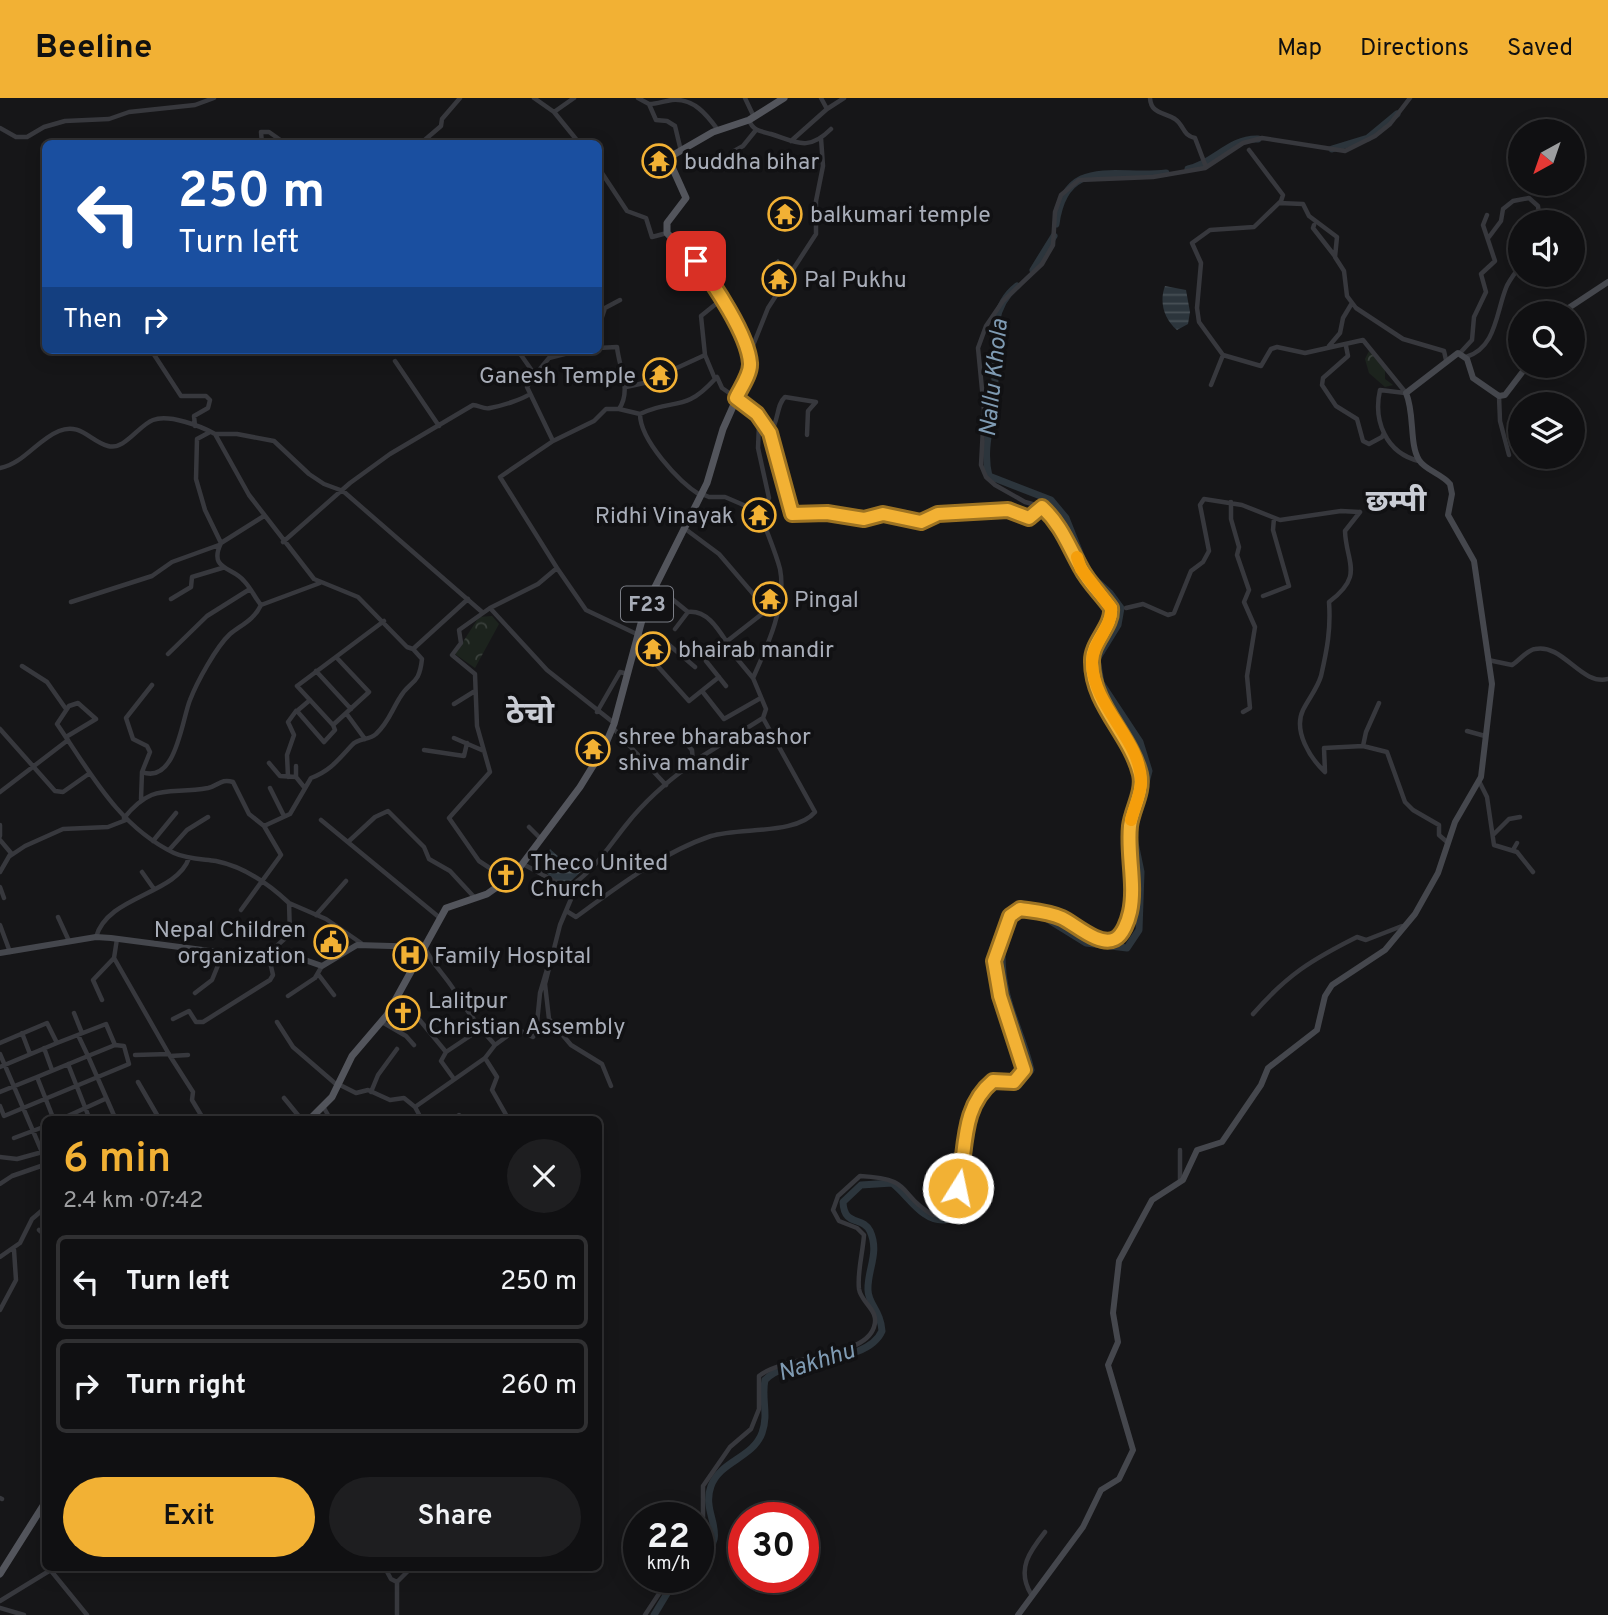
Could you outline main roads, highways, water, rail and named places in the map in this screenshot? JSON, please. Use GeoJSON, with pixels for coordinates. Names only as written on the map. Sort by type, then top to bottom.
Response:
{"type":"FeatureCollection","features":[{"type":"Feature","properties":{"kind":"main road","name":"F23"},"geometry":{"type":"LineString","coordinates":[[425,947],[450,905],[476,898],[508,880],[522,864],[580,787],[614,726],[654,585],[701,494],[736,398],[751,366],[747,351],[722,298],[696,261],[667,233],[667,223],[685,201],[668,158],[719,131],[751,118],[784,98]]}},
{"type":"Feature","properties":{"kind":"main road"},"geometry":{"type":"LineString","coordinates":[[1579,301],[1608,282]]}},
{"type":"Feature","properties":{"kind":"main road"},"geometry":{"type":"LineString","coordinates":[[1018,1615],[1083,1527],[1101,1490],[1119,1479],[1133,1450],[1108,1366],[1118,1342],[1114,1313],[1119,1261],[1154,1198],[1180,1181],[1199,1147],[1219,1144],[1230,1133],[1261,1085],[1268,1068],[1317,1030],[1325,996],[1332,985],[1385,950],[1402,926],[1415,914],[1430,892],[1455,822],[1479,781],[1487,743],[1493,689],[1474,561],[1447,512],[1451,487],[1446,480],[1419,461],[1413,438],[1412,408],[1406,393],[1446,360],[1463,355],[1471,377],[1499,397],[1505,395],[1518,378]]}},
{"type":"Feature","properties":{"kind":"main road"},"geometry":{"type":"LineString","coordinates":[[0,953],[96,937],[223,953],[270,951],[300,956],[322,966],[357,946],[425,947],[396,1001],[382,1022],[352,1056],[324,1108],[314,1116]]}},
{"type":"Feature","properties":{"kind":"main road"},"geometry":{"type":"LineString","coordinates":[[0,1574],[42,1508]]}},
{"type":"Feature","properties":{"kind":"waterway","name":"Nallu Khola"},"geometry":{"type":"LineString","coordinates":[[1332,149],[1368,138],[1397,114]]}},
{"type":"Feature","properties":{"kind":"waterway","name":"Nallu Khola"},"geometry":{"type":"LineString","coordinates":[[1188,169],[1206,162],[1239,142],[1258,139]]}},
{"type":"Feature","properties":{"kind":"waterway","name":"Nallu Khola"},"geometry":{"type":"LineString","coordinates":[[1056,224],[1061,202],[1070,188],[1081,179],[1095,175],[1166,173]]}},
{"type":"Feature","properties":{"kind":"waterway","name":"Nallu Khola"},"geometry":{"type":"LineString","coordinates":[[1033,270],[1054,236]]}},
{"type":"Feature","properties":{"kind":"waterway","name":"Nakhhu"},"geometry":{"type":"LineString","coordinates":[[709,1502],[715,1478],[752,1448],[762,1433],[765,1419],[765,1380],[792,1366],[861,1350],[873,1342],[882,1331],[868,1290],[873,1239],[867,1226],[847,1215],[843,1202],[861,1185],[892,1183],[923,1213],[937,1220],[945,1220],[961,1198],[973,1121],[985,1094],[997,1083],[1018,1086],[1031,1070],[1009,1001],[1003,972],[1002,950],[1012,920],[1022,912],[1044,917],[1086,943],[1127,948],[1139,930],[1141,872],[1133,833],[1149,771],[1140,742],[1101,683],[1097,659],[1118,625],[1121,608],[1110,593],[1088,573],[1066,518],[1051,500],[989,476],[987,442],[995,385],[995,331],[1001,306],[1007,295],[1017,286]]}},
{"type":"Feature","properties":{"kind":"waterway","name":"Nakhhu"},"geometry":{"type":"LineString","coordinates":[[714,1525],[714,1538]]}},
{"type":"Feature","properties":{"kind":"waterway","name":"Nakhhu"},"geometry":{"type":"LineString","coordinates":[[654,1615],[667,1593]]}},
{"type":"Feature","properties":{"kind":"place","name":"buddha bihar"},"geometry":{"type":"Point","coordinates":[659,161]}},
{"type":"Feature","properties":{"kind":"place","name":"balkumari temple"},"geometry":{"type":"Point","coordinates":[785,214]}},
{"type":"Feature","properties":{"kind":"place","name":"Pal Pukhu"},"geometry":{"type":"Point","coordinates":[779,279]}},
{"type":"Feature","properties":{"kind":"place","name":"Ganesh Temple"},"geometry":{"type":"Point","coordinates":[660,375]}},
{"type":"Feature","properties":{"kind":"place","name":"Ridhi Vinayak"},"geometry":{"type":"Point","coordinates":[759,515]}},
{"type":"Feature","properties":{"kind":"place","name":"Pingal"},"geometry":{"type":"Point","coordinates":[770,599]}},
{"type":"Feature","properties":{"kind":"place","name":"bhairab mandir"},"geometry":{"type":"Point","coordinates":[653,649]}},
{"type":"Feature","properties":{"kind":"place","name":"shree bharabashor shiva mandir"},"geometry":{"type":"Point","coordinates":[593,749]}},
{"type":"Feature","properties":{"kind":"place","name":"Theco United Church"},"geometry":{"type":"Point","coordinates":[506,875]}},
{"type":"Feature","properties":{"kind":"place","name":"Nepal Children organization"},"geometry":{"type":"Point","coordinates":[331,942]}},
{"type":"Feature","properties":{"kind":"place","name":"Family Hospital"},"geometry":{"type":"Point","coordinates":[410,955]}},
{"type":"Feature","properties":{"kind":"place","name":"Lalitpur Christian Assembly"},"geometry":{"type":"Point","coordinates":[403,1013]}},
{"type":"Feature","properties":{"kind":"district","name":"छम्पी"},"geometry":{"type":"Point","coordinates":[1396,501]}},
{"type":"Feature","properties":{"kind":"district","name":"ठेचो"},"geometry":{"type":"Point","coordinates":[530,713]}}]}
